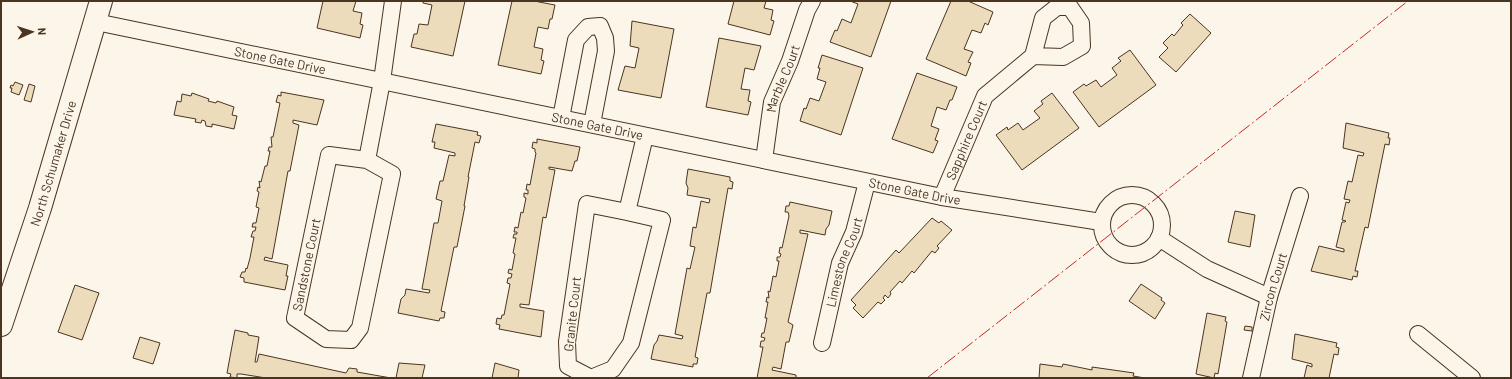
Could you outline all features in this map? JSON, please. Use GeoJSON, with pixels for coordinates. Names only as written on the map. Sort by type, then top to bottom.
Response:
{"type":"FeatureCollection","features":[{"type":"Feature","properties":{"kind":"street","name":"North Schumaker Drive"},"geometry":{"type":"LineString","coordinates":[[1,325],[40,208],[101,1]]}},
{"type":"Feature","properties":{"kind":"street"},"geometry":{"type":"LineString","coordinates":[[366,160],[382,81],[393,1]]}},
{"type":"Feature","properties":{"kind":"street","name":"Marble Court"},"geometry":{"type":"LineString","coordinates":[[764,160],[772,102],[790,61],[807,10],[812,1]]}},
{"type":"Feature","properties":{"kind":"street","name":"Stone Gate Drive"},"geometry":{"type":"LineString","coordinates":[[96,22],[942,197],[1101,222]]}},
{"type":"Feature","properties":{"kind":"street"},"geometry":{"type":"LineString","coordinates":[[561,118],[576,40],[588,27],[600,26],[605,38],[606,51],[592,124]]}},
{"type":"Feature","properties":{"kind":"street","name":"Sapphire Court"},"geometry":{"type":"LineString","coordinates":[[942,197],[985,96],[1033,56]]}},
{"type":"Feature","properties":{"kind":"street"},"geometry":{"type":"LineString","coordinates":[[627,212],[645,136]]}},
{"type":"Feature","properties":{"kind":"street","name":"Sandstone Court"},"geometry":{"type":"LineString","coordinates":[[329,155],[366,160],[392,174],[360,328],[351,340],[326,339],[295,318],[329,155]]}},
{"type":"Feature","properties":{"kind":"street","name":"Limestone Court"},"geometry":{"type":"LineString","coordinates":[[822,343],[840,262],[854,232],[867,182]]}},
{"type":"Feature","properties":{"kind":"street"},"geometry":{"type":"LineString","coordinates":[[1129,195],[1140,196],[1149,200],[1156,207],[1161,217],[1162,227],[1159,238],[1150,248],[1138,255],[1119,253],[1111,248],[1105,240],[1101,222],[1104,212],[1110,203],[1119,197],[1129,195]]}},
{"type":"Feature","properties":{"kind":"street","name":"Zircon Court"},"geometry":{"type":"LineString","coordinates":[[1251,378],[1269,297],[1300,196]]}},
{"type":"Feature","properties":{"kind":"street","name":"Granite Court"},"geometry":{"type":"LineString","coordinates":[[587,204],[627,212],[662,220],[631,343],[613,369],[591,378],[568,366],[567,342],[587,204]]}},
{"type":"Feature","properties":{"kind":"street"},"geometry":{"type":"LineString","coordinates":[[1159,238],[1207,269],[1269,297]]}},
{"type":"Feature","properties":{"kind":"street"},"geometry":{"type":"LineString","coordinates":[[1418,334],[1472,378]]}},
{"type":"Feature","properties":{"kind":"building"},"geometry":{"type":"Polygon","coordinates":[[[323,1],[356,1],[353,11],[362,13],[360,24],[363,25],[360,38],[317,28],[323,1]]]}},
{"type":"Feature","properties":{"kind":"building"},"geometry":{"type":"Polygon","coordinates":[[[423,1],[465,1],[453,56],[411,47],[414,34],[417,34],[419,24],[428,25],[432,5],[423,3],[423,1]]]}},
{"type":"Feature","properties":{"kind":"building"},"geometry":{"type":"Polygon","coordinates":[[[512,1],[534,1],[555,5],[548,29],[538,27],[534,47],[543,49],[541,60],[544,61],[541,74],[498,65],[512,1]]]}},
{"type":"Feature","properties":{"kind":"building"},"geometry":{"type":"Polygon","coordinates":[[[734,1],[766,1],[764,8],[773,10],[771,20],[774,21],[770,35],[728,24],[734,1]]]}},
{"type":"Feature","properties":{"kind":"building"},"geometry":{"type":"Polygon","coordinates":[[[850,1],[891,1],[871,57],[830,42],[842,19],[851,23],[858,4],[850,1]]]}},
{"type":"Feature","properties":{"kind":"building"},"geometry":{"type":"Polygon","coordinates":[[[951,1],[968,1],[993,12],[988,25],[985,23],[981,33],[972,30],[964,49],[973,52],[968,62],[971,63],[966,76],[926,59],[951,1]]]}},
{"type":"Feature","properties":{"kind":"building"},"geometry":{"type":"Polygon","coordinates":[[[1190,14],[1211,33],[1176,72],[1159,57],[1168,48],[1163,43],[1172,34],[1174,36],[1183,25],[1181,23],[1190,14]]]}},
{"type":"Feature","properties":{"kind":"building"},"geometry":{"type":"Polygon","coordinates":[[[632,21],[674,29],[661,98],[618,90],[625,66],[635,68],[639,48],[630,46],[632,21]]]}},
{"type":"Feature","properties":{"kind":"building"},"geometry":{"type":"Polygon","coordinates":[[[719,38],[761,46],[754,70],[745,68],[741,89],[750,90],[748,101],[751,102],[748,115],[706,107],[719,38]]]}},
{"type":"Feature","properties":{"kind":"building"},"geometry":{"type":"Polygon","coordinates":[[[1130,50],[1156,85],[1099,127],[1073,92],[1084,84],[1086,86],[1096,80],[1101,87],[1117,75],[1112,68],[1121,61],[1118,58],[1130,50]]]}},
{"type":"Feature","properties":{"kind":"building"},"geometry":{"type":"Polygon","coordinates":[[[822,55],[863,68],[841,135],[800,121],[804,108],[806,109],[810,98],[819,101],[826,82],[817,79],[820,68],[818,68],[822,55]]]}},
{"type":"Feature","properties":{"kind":"building"},"geometry":{"type":"Polygon","coordinates":[[[917,73],[957,87],[946,110],[937,107],[931,126],[939,129],[935,140],[938,141],[933,153],[892,139],[917,73]]]}},
{"type":"Feature","properties":{"kind":"building"},"geometry":{"type":"Polygon","coordinates":[[[15,82],[23,85],[19,95],[11,92],[11,85],[13,86],[15,82]]]}},
{"type":"Feature","properties":{"kind":"building"},"geometry":{"type":"Polygon","coordinates":[[[29,84],[35,86],[31,102],[24,100],[29,84]]]}},
{"type":"Feature","properties":{"kind":"building"},"geometry":{"type":"Polygon","coordinates":[[[281,92],[324,100],[317,125],[293,120],[293,123],[299,125],[290,171],[288,171],[272,259],[265,257],[264,260],[288,265],[286,276],[288,276],[285,290],[244,282],[244,278],[240,277],[242,272],[245,272],[246,268],[247,269],[250,258],[254,237],[251,237],[256,227],[252,227],[253,223],[256,223],[259,208],[256,207],[259,192],[257,191],[258,187],[260,188],[259,181],[261,182],[265,166],[267,166],[270,151],[268,151],[269,147],[272,147],[271,137],[273,137],[280,103],[276,102],[278,95],[281,96],[281,92]]]}},
{"type":"Feature","properties":{"kind":"building"},"geometry":{"type":"Polygon","coordinates":[[[192,93],[209,99],[208,101],[216,103],[217,101],[234,107],[232,115],[237,116],[234,129],[212,124],[212,127],[206,126],[205,121],[202,120],[201,123],[195,122],[196,119],[174,115],[177,101],[181,102],[182,94],[191,96],[192,93]]]}},
{"type":"Feature","properties":{"kind":"building"},"geometry":{"type":"Polygon","coordinates":[[[1052,93],[1079,128],[1022,170],[996,135],[1007,127],[1008,130],[1018,123],[1023,130],[1040,118],[1034,111],[1043,104],[1041,101],[1052,93]]]}},
{"type":"Feature","properties":{"kind":"building"},"geometry":{"type":"Polygon","coordinates":[[[1346,123],[1389,133],[1388,138],[1390,138],[1389,145],[1385,144],[1368,228],[1365,227],[1355,271],[1358,271],[1357,277],[1353,276],[1352,280],[1311,271],[1319,246],[1344,252],[1344,249],[1336,247],[1342,222],[1346,221],[1342,220],[1346,202],[1349,203],[1350,200],[1344,199],[1348,181],[1352,182],[1358,155],[1363,156],[1364,153],[1343,148],[1346,123]]]}},
{"type":"Feature","properties":{"kind":"building"},"geometry":{"type":"Polygon","coordinates":[[[436,124],[478,132],[477,135],[481,136],[479,143],[475,142],[457,247],[454,247],[441,311],[445,312],[444,318],[440,318],[439,321],[398,313],[401,299],[405,295],[406,289],[429,293],[430,290],[422,289],[434,223],[438,223],[442,201],[436,199],[440,181],[443,181],[449,155],[455,156],[455,153],[434,148],[435,142],[432,142],[436,124]]]}},
{"type":"Feature","properties":{"kind":"building"},"geometry":{"type":"Polygon","coordinates":[[[537,139],[580,147],[577,161],[575,161],[572,171],[549,167],[549,169],[555,170],[546,218],[543,217],[529,305],[520,304],[520,307],[544,311],[541,337],[499,329],[500,325],[496,324],[497,318],[501,319],[502,315],[504,315],[510,284],[507,283],[508,278],[511,278],[512,274],[508,273],[509,269],[512,270],[515,254],[513,253],[516,238],[513,238],[514,234],[517,234],[517,232],[514,232],[515,227],[518,228],[521,212],[523,213],[526,198],[524,197],[524,193],[528,194],[528,190],[526,190],[527,184],[530,185],[536,153],[535,149],[532,148],[533,142],[537,143],[537,139]]]}},
{"type":"Feature","properties":{"kind":"building"},"geometry":{"type":"Polygon","coordinates":[[[688,169],[730,177],[730,181],[733,182],[732,189],[728,188],[710,293],[707,293],[695,357],[698,358],[697,364],[693,364],[693,367],[651,359],[654,345],[659,335],[682,339],[683,336],[675,334],[687,268],[690,269],[695,247],[690,246],[693,227],[696,228],[701,201],[709,203],[710,199],[687,195],[688,188],[686,183],[688,169]]]}},
{"type":"Feature","properties":{"kind":"building"},"geometry":{"type":"Polygon","coordinates":[[[790,202],[832,211],[825,235],[800,230],[800,233],[808,234],[788,322],[793,325],[789,342],[786,342],[781,369],[773,367],[772,370],[796,375],[796,378],[757,378],[763,347],[760,347],[761,341],[764,341],[765,338],[761,337],[762,333],[764,333],[767,318],[765,318],[768,302],[766,302],[767,297],[769,298],[768,291],[770,292],[773,276],[776,277],[779,261],[777,261],[777,257],[780,257],[781,254],[779,253],[780,247],[782,248],[789,216],[788,212],[785,212],[786,206],[789,206],[790,202]]]}},
{"type":"Feature","properties":{"kind":"building"},"geometry":{"type":"Polygon","coordinates":[[[1235,211],[1255,215],[1250,247],[1228,242],[1235,211]]]}},
{"type":"Feature","properties":{"kind":"building"},"geometry":{"type":"Polygon","coordinates":[[[932,218],[939,223],[941,221],[952,230],[937,246],[939,248],[935,253],[932,251],[914,273],[912,271],[902,283],[900,281],[890,292],[891,294],[888,298],[885,295],[883,298],[885,300],[881,304],[878,302],[863,318],[853,308],[856,305],[851,300],[896,250],[899,253],[932,218]]]}},
{"type":"Feature","properties":{"kind":"building"},"geometry":{"type":"Polygon","coordinates":[[[1141,284],[1162,298],[1161,300],[1165,303],[1155,319],[1129,301],[1141,284]]]}},
{"type":"Feature","properties":{"kind":"building"},"geometry":{"type":"Polygon","coordinates":[[[75,285],[99,293],[82,340],[58,332],[75,285]]]}},
{"type":"Feature","properties":{"kind":"building"},"geometry":{"type":"Polygon","coordinates":[[[1207,313],[1226,317],[1225,321],[1227,322],[1218,374],[1215,373],[1214,378],[1196,374],[1207,313]]]}},
{"type":"Feature","properties":{"kind":"building"},"geometry":{"type":"Polygon","coordinates":[[[1245,326],[1252,327],[1252,331],[1244,330],[1245,326]]]}},
{"type":"Feature","properties":{"kind":"building"},"geometry":{"type":"Polygon","coordinates":[[[235,330],[259,337],[255,362],[257,362],[259,354],[346,373],[349,368],[357,369],[357,372],[391,378],[266,378],[241,374],[237,374],[237,378],[230,377],[231,374],[227,373],[235,330]]]}},
{"type":"Feature","properties":{"kind":"building"},"geometry":{"type":"Polygon","coordinates":[[[1295,334],[1337,343],[1336,347],[1339,348],[1338,355],[1334,354],[1329,378],[1304,378],[1307,365],[1312,367],[1312,364],[1292,359],[1295,334]]]}},
{"type":"Feature","properties":{"kind":"building"},"geometry":{"type":"Polygon","coordinates":[[[140,337],[160,343],[153,364],[133,358],[140,337]]]}},
{"type":"Feature","properties":{"kind":"building"},"geometry":{"type":"Polygon","coordinates":[[[399,363],[425,365],[422,378],[396,378],[399,363]]]}},
{"type":"Feature","properties":{"kind":"building"},"geometry":{"type":"Polygon","coordinates":[[[495,363],[519,370],[518,378],[492,378],[495,363]]]}},
{"type":"Feature","properties":{"kind":"building"},"geometry":{"type":"Polygon","coordinates":[[[1040,364],[1062,367],[1063,364],[1092,370],[1092,367],[1134,373],[1133,376],[1145,378],[1039,378],[1040,364]]]}},
{"type":"Feature","properties":{"kind":"power"},"geometry":{"type":"LineString","coordinates":[[927,378],[1408,1]]}}]}
